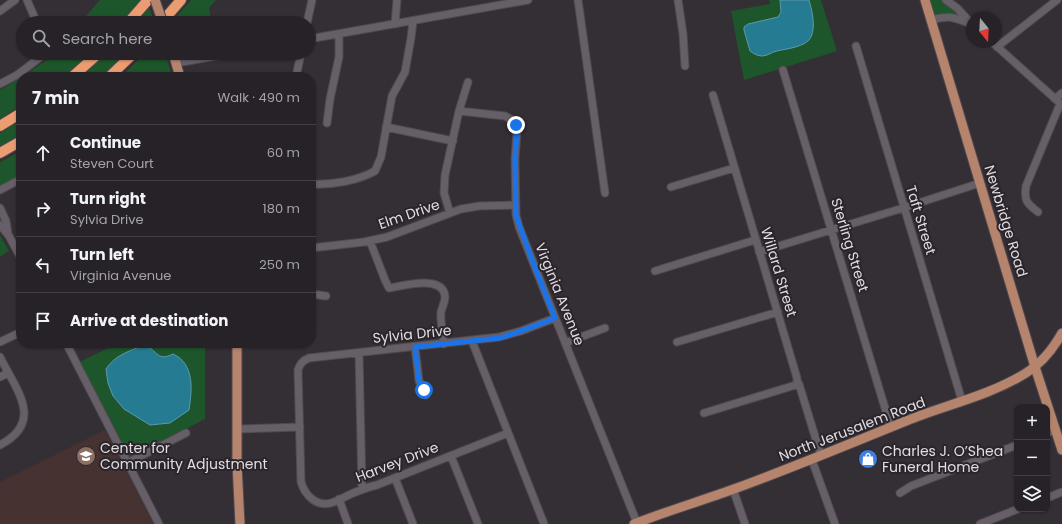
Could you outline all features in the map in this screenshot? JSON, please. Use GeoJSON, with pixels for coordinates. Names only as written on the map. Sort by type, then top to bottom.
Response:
{"type":"FeatureCollection","features":[{"type":"Feature","properties":{"kind":"highway"},"geometry":{"type":"LineString","coordinates":[[134,16],[148,0]]}},
{"type":"Feature","properties":{"kind":"highway"},"geometry":{"type":"LineString","coordinates":[[168,16],[182,0]]}},
{"type":"Feature","properties":{"kind":"highway"},"geometry":{"type":"LineString","coordinates":[[78,72],[91,60]]}},
{"type":"Feature","properties":{"kind":"highway"},"geometry":{"type":"LineString","coordinates":[[114,72],[127,60]]}},
{"type":"Feature","properties":{"kind":"highway"},"geometry":{"type":"LineString","coordinates":[[0,126],[16,116]]}},
{"type":"Feature","properties":{"kind":"highway"},"geometry":{"type":"LineString","coordinates":[[0,153],[16,144]]}},
{"type":"Feature","properties":{"kind":"main road"},"geometry":{"type":"LineString","coordinates":[[155,0],[160,16]]}},
{"type":"Feature","properties":{"kind":"main road","name":"Newbridge Road"},"geometry":{"type":"LineString","coordinates":[[925,0],[1035,366],[1051,432],[1062,450]]}},
{"type":"Feature","properties":{"kind":"main road"},"geometry":{"type":"LineString","coordinates":[[175,60],[179,72]]}},
{"type":"Feature","properties":{"kind":"main road","name":"North Jerusalem Road"},"geometry":{"type":"LineString","coordinates":[[635,524],[655,521],[733,489],[812,460],[906,421],[995,389],[1025,374],[1035,366],[1051,350],[1062,333]]}},
{"type":"Feature","properties":{"kind":"main road"},"geometry":{"type":"LineString","coordinates":[[237,348],[240,524]]}},
{"type":"Feature","properties":{"kind":"street"},"geometry":{"type":"LineString","coordinates":[[0,11],[15,0]]}},
{"type":"Feature","properties":{"kind":"street"},"geometry":{"type":"LineString","coordinates":[[28,0],[34,16]]}},
{"type":"Feature","properties":{"kind":"street"},"geometry":{"type":"LineString","coordinates":[[309,16],[312,0]]}},
{"type":"Feature","properties":{"kind":"street"},"geometry":{"type":"LineString","coordinates":[[395,24],[397,0]]}},
{"type":"Feature","properties":{"kind":"street"},"geometry":{"type":"LineString","coordinates":[[316,38],[413,21],[503,2],[528,0]]}},
{"type":"Feature","properties":{"kind":"street"},"geometry":{"type":"LineString","coordinates":[[578,0],[605,194]]}},
{"type":"Feature","properties":{"kind":"street"},"geometry":{"type":"LineString","coordinates":[[678,0],[683,34],[685,66]]}},
{"type":"Feature","properties":{"kind":"street"},"geometry":{"type":"LineString","coordinates":[[946,0],[957,8],[966,18]]}},
{"type":"Feature","properties":{"kind":"street"},"geometry":{"type":"LineString","coordinates":[[1002,40],[1057,0]]}},
{"type":"Feature","properties":{"kind":"street"},"geometry":{"type":"LineString","coordinates":[[931,20],[951,16],[966,22]]}},
{"type":"Feature","properties":{"kind":"street"},"geometry":{"type":"LineString","coordinates":[[316,184],[348,181],[368,175],[375,171],[381,157],[392,96],[405,72],[412,38],[413,21]]}},
{"type":"Feature","properties":{"kind":"street"},"geometry":{"type":"LineString","coordinates":[[327,123],[330,99],[339,57],[339,34]]}},
{"type":"Feature","properties":{"kind":"street","name":"Taft Street"},"geometry":{"type":"LineString","coordinates":[[856,46],[962,402]]}},
{"type":"Feature","properties":{"kind":"street"},"geometry":{"type":"LineString","coordinates":[[998,48],[1059,102]]}},
{"type":"Feature","properties":{"kind":"street"},"geometry":{"type":"LineString","coordinates":[[21,72],[37,60]]}},
{"type":"Feature","properties":{"kind":"street"},"geometry":{"type":"LineString","coordinates":[[176,63],[193,60]]}},
{"type":"Feature","properties":{"kind":"street"},"geometry":{"type":"LineString","coordinates":[[297,72],[300,60]]}},
{"type":"Feature","properties":{"kind":"street","name":"Sterling Street"},"geometry":{"type":"LineString","coordinates":[[783,70],[891,428]]}},
{"type":"Feature","properties":{"kind":"street"},"geometry":{"type":"LineString","coordinates":[[0,84],[16,76]]}},
{"type":"Feature","properties":{"kind":"street"},"geometry":{"type":"LineString","coordinates":[[450,213],[444,186],[459,111],[468,82]]}},
{"type":"Feature","properties":{"kind":"street"},"geometry":{"type":"LineString","coordinates":[[1038,212],[1029,206],[1026,200],[1026,186],[1062,93]]}},
{"type":"Feature","properties":{"kind":"street","name":"Willard Street"},"geometry":{"type":"LineString","coordinates":[[713,95],[755,240],[798,378],[797,381],[821,456]]}},
{"type":"Feature","properties":{"kind":"street","name":"Virginia Avenue"},"geometry":{"type":"LineString","coordinates":[[459,111],[505,116],[512,120],[516,125],[516,215],[519,227],[566,343],[635,524]]}},
{"type":"Feature","properties":{"kind":"street"},"geometry":{"type":"LineString","coordinates":[[386,127],[453,141]]}},
{"type":"Feature","properties":{"kind":"street"},"geometry":{"type":"LineString","coordinates":[[671,187],[734,168]]}},
{"type":"Feature","properties":{"kind":"street"},"geometry":{"type":"LineString","coordinates":[[0,190],[16,182]]}},
{"type":"Feature","properties":{"kind":"street"},"geometry":{"type":"LineString","coordinates":[[759,252],[980,183]]}},
{"type":"Feature","properties":{"kind":"street","name":"Elm Drive"},"geometry":{"type":"LineString","coordinates":[[316,247],[370,241],[461,209],[479,206],[516,205]]}},
{"type":"Feature","properties":{"kind":"street"},"geometry":{"type":"LineString","coordinates":[[0,208],[6,221],[9,236]]}},
{"type":"Feature","properties":{"kind":"street"},"geometry":{"type":"LineString","coordinates":[[0,225],[9,236],[16,249]]}},
{"type":"Feature","properties":{"kind":"street"},"geometry":{"type":"LineString","coordinates":[[655,271],[755,240]]}},
{"type":"Feature","properties":{"kind":"street"},"geometry":{"type":"LineString","coordinates":[[370,241],[389,288],[432,283],[438,285],[442,289],[445,297],[441,312],[444,344]]}},
{"type":"Feature","properties":{"kind":"street"},"geometry":{"type":"LineString","coordinates":[[316,295],[326,296]]}},
{"type":"Feature","properties":{"kind":"street"},"geometry":{"type":"LineString","coordinates":[[677,342],[778,312]]}},
{"type":"Feature","properties":{"kind":"street","name":"Sylvia Drive"},"geometry":{"type":"LineString","coordinates":[[300,427],[298,370],[302,362],[309,358],[472,341],[509,335],[555,318]]}},
{"type":"Feature","properties":{"kind":"street"},"geometry":{"type":"LineString","coordinates":[[566,343],[605,328]]}},
{"type":"Feature","properties":{"kind":"street"},"geometry":{"type":"LineString","coordinates":[[0,342],[16,334]]}},
{"type":"Feature","properties":{"kind":"street"},"geometry":{"type":"LineString","coordinates":[[472,341],[544,524]]}},
{"type":"Feature","properties":{"kind":"street"},"geometry":{"type":"LineString","coordinates":[[415,347],[419,381],[426,395]]}},
{"type":"Feature","properties":{"kind":"street"},"geometry":{"type":"LineString","coordinates":[[69,348],[159,524]]}},
{"type":"Feature","properties":{"kind":"street"},"geometry":{"type":"LineString","coordinates":[[359,353],[362,489]]}},
{"type":"Feature","properties":{"kind":"street"},"geometry":{"type":"LineString","coordinates":[[0,357],[21,398],[25,416],[21,428],[17,433],[11,439],[0,444]]}},
{"type":"Feature","properties":{"kind":"street"},"geometry":{"type":"LineString","coordinates":[[0,377],[8,373]]}},
{"type":"Feature","properties":{"kind":"street"},"geometry":{"type":"LineString","coordinates":[[704,413],[799,384]]}},
{"type":"Feature","properties":{"kind":"street"},"geometry":{"type":"LineString","coordinates":[[238,429],[300,427]]}},
{"type":"Feature","properties":{"kind":"street","name":"Harvey Drive"},"geometry":{"type":"LineString","coordinates":[[300,427],[302,486],[305,492],[314,501],[323,504],[331,503],[362,489],[395,478],[508,433]]}},
{"type":"Feature","properties":{"kind":"street"},"geometry":{"type":"LineString","coordinates":[[128,463],[186,433]]}},
{"type":"Feature","properties":{"kind":"street"},"geometry":{"type":"LineString","coordinates":[[900,493],[911,486],[1014,446]]}},
{"type":"Feature","properties":{"kind":"street"},"geometry":{"type":"LineString","coordinates":[[451,456],[478,524]]}},
{"type":"Feature","properties":{"kind":"street"},"geometry":{"type":"LineString","coordinates":[[812,460],[836,524]]}},
{"type":"Feature","properties":{"kind":"street"},"geometry":{"type":"LineString","coordinates":[[395,478],[413,524]]}},
{"type":"Feature","properties":{"kind":"street"},"geometry":{"type":"LineString","coordinates":[[733,489],[745,524]]}},
{"type":"Feature","properties":{"kind":"street"},"geometry":{"type":"LineString","coordinates":[[1050,497],[1062,492]]}},
{"type":"Feature","properties":{"kind":"street"},"geometry":{"type":"LineString","coordinates":[[339,499],[348,524]]}},
{"type":"Feature","properties":{"kind":"street"},"geometry":{"type":"LineString","coordinates":[[980,524],[1014,511]]}},
{"type":"Feature","properties":{"kind":"shaded area","name":"Center for Community Adjustment"},"geometry":{"type":"Polygon","coordinates":[[[105,430],[154,524],[0,524],[0,482],[105,430]]]}},
{"type":"Feature","properties":{"kind":"green space"},"geometry":{"type":"Polygon","coordinates":[[[100,0],[143,0],[128,16],[86,16],[100,0]]]}},
{"type":"Feature","properties":{"kind":"green space"},"geometry":{"type":"Polygon","coordinates":[[[191,0],[216,0],[209,8],[211,16],[177,16],[191,0]]]}},
{"type":"Feature","properties":{"kind":"green space"},"geometry":{"type":"Polygon","coordinates":[[[769,0],[821,0],[837,51],[744,80],[731,11],[770,4],[769,0]]]}},
{"type":"Feature","properties":{"kind":"green space"},"geometry":{"type":"Polygon","coordinates":[[[930,0],[945,0],[966,19],[935,18],[930,0]]]}},
{"type":"Feature","properties":{"kind":"green space"},"geometry":{"type":"Polygon","coordinates":[[[149,7],[152,16],[142,16],[149,7]]]}},
{"type":"Feature","properties":{"kind":"green space"},"geometry":{"type":"Polygon","coordinates":[[[47,60],[83,60],[69,72],[29,72],[47,60]]]}},
{"type":"Feature","properties":{"kind":"green space"},"geometry":{"type":"Polygon","coordinates":[[[99,60],[120,60],[107,72],[86,72],[99,60]]]}},
{"type":"Feature","properties":{"kind":"green space"},"geometry":{"type":"Polygon","coordinates":[[[138,60],[167,60],[171,72],[126,72],[138,60]]]}},
{"type":"Feature","properties":{"kind":"green space"},"geometry":{"type":"Polygon","coordinates":[[[16,81],[16,108],[0,119],[0,90],[16,81]]]}},
{"type":"Feature","properties":{"kind":"green space"},"geometry":{"type":"Polygon","coordinates":[[[16,123],[16,140],[0,148],[0,133],[16,123]]]}},
{"type":"Feature","properties":{"kind":"green space"},"geometry":{"type":"Polygon","coordinates":[[[16,154],[16,179],[0,187],[0,162],[16,154]]]}},
{"type":"Feature","properties":{"kind":"green space"},"geometry":{"type":"Polygon","coordinates":[[[0,235],[9,251],[0,257],[0,235]]]}},
{"type":"Feature","properties":{"kind":"green space"},"geometry":{"type":"Polygon","coordinates":[[[108,348],[205,348],[205,419],[129,459],[79,362],[108,348]]]}},
{"type":"Feature","properties":{"kind":"water"},"geometry":{"type":"Polygon","coordinates":[[[780,0],[809,0],[813,23],[811,37],[805,43],[796,47],[764,56],[756,55],[750,51],[744,27],[748,24],[778,17],[781,12],[780,0]]]}},
{"type":"Feature","properties":{"kind":"water"},"geometry":{"type":"Polygon","coordinates":[[[137,348],[149,348],[163,357],[173,354],[180,358],[189,371],[191,394],[189,410],[170,423],[150,425],[124,409],[113,396],[108,383],[106,369],[109,364],[122,354],[137,348]]]}},
{"type":"Feature","properties":{"kind":"place","name":"Center for Community Adjustment"},"geometry":{"type":"Point","coordinates":[86,456]}},
{"type":"Feature","properties":{"kind":"place","name":"Charles J. O’Shea Funeral Home"},"geometry":{"type":"Point","coordinates":[868,459]}},
{"type":"Feature","properties":{"kind":"route"},"geometry":{"type":"LineString","coordinates":[[424,390],[419,381],[415,347],[500,338],[555,318],[519,227],[516,215],[516,125]]}}]}
